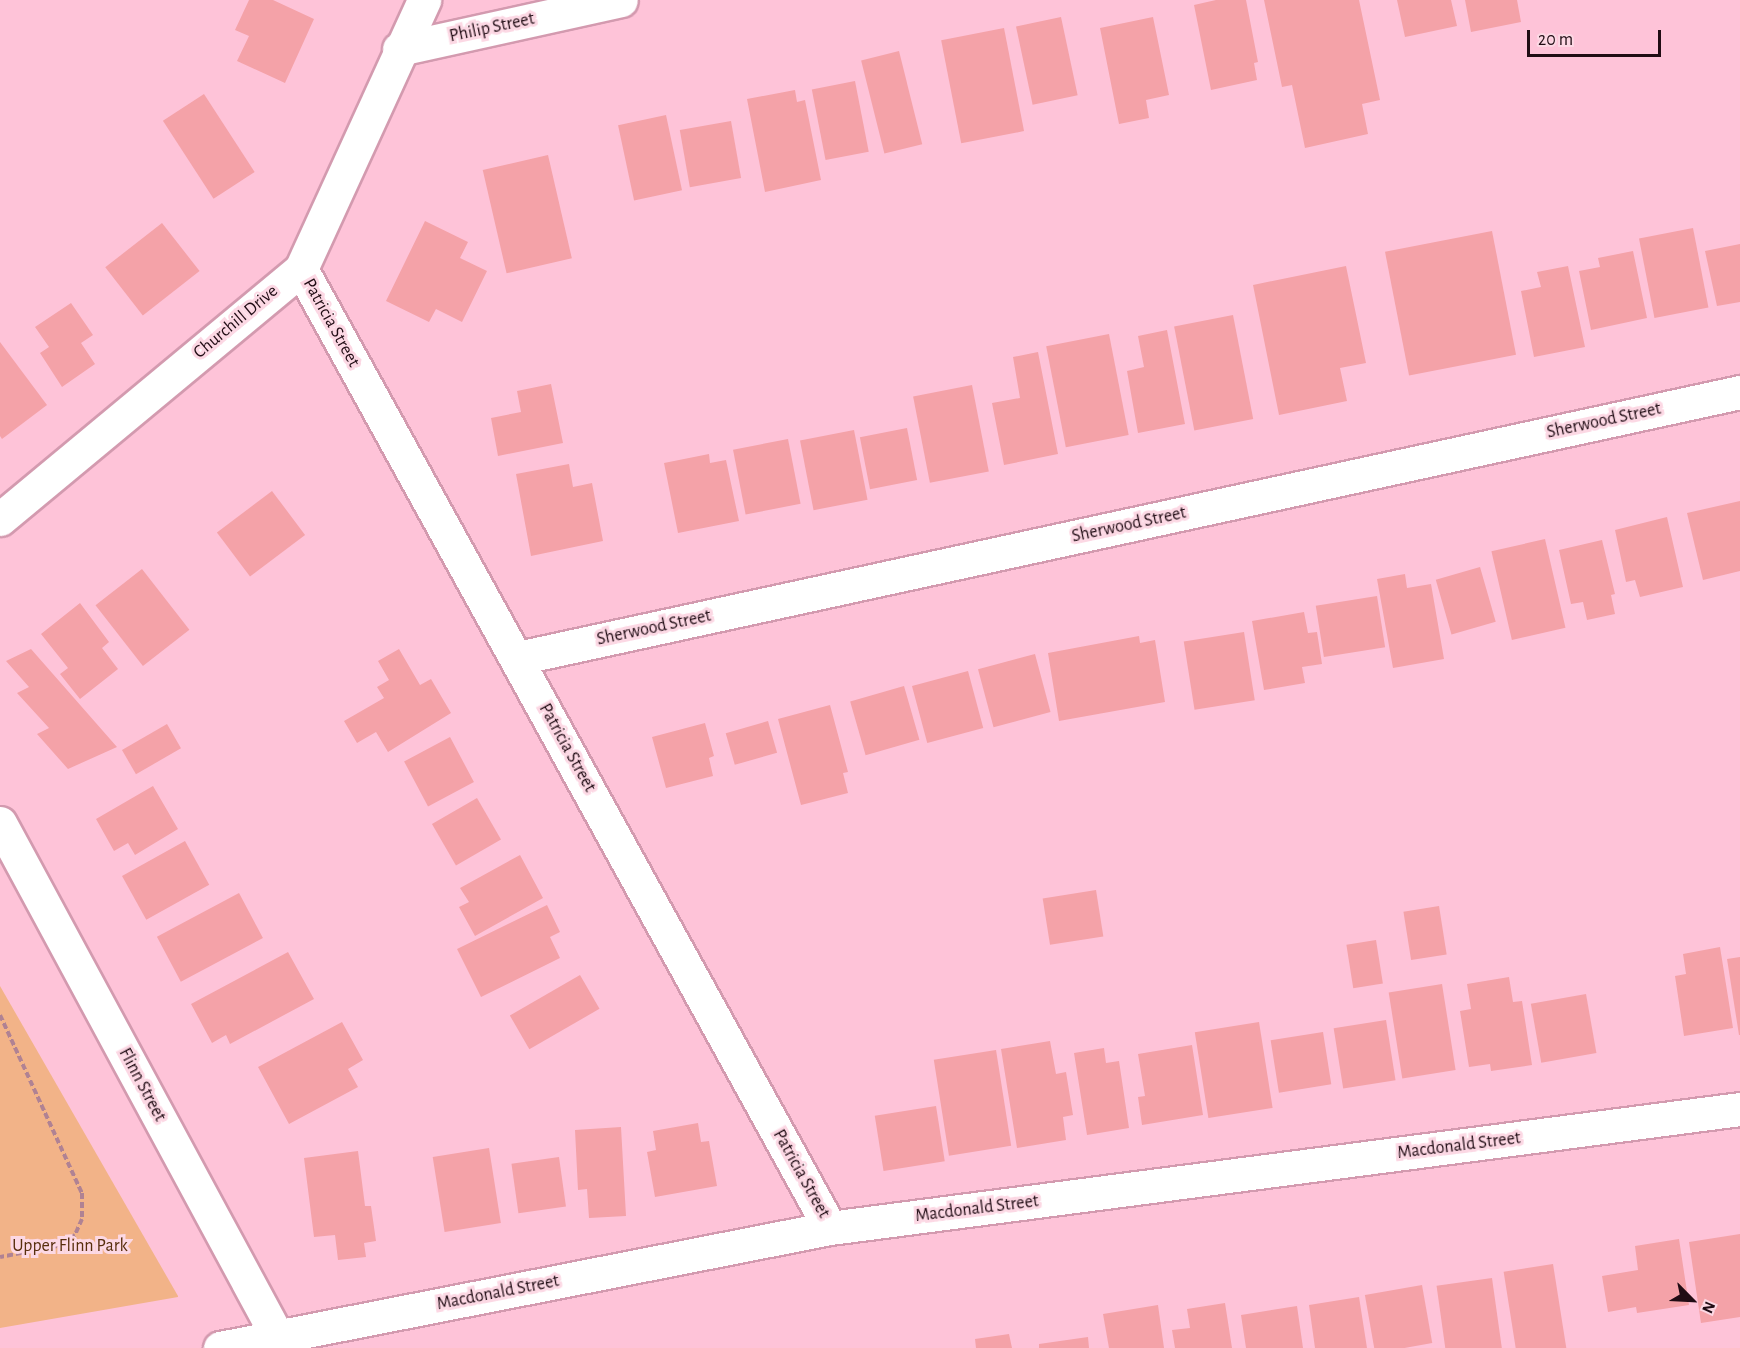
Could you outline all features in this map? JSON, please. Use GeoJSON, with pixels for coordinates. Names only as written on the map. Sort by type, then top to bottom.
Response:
{"type":"FeatureCollection","features":[{"type":"Feature","properties":{"kind":"street","name":"Churchill Drive"},"geometry":{"type":"LineString","coordinates":[[0,519],[301,269],[399,49],[424,0]]}},
{"type":"Feature","properties":{"kind":"street","name":"Philip Street"},"geometry":{"type":"LineString","coordinates":[[399,49],[621,0]]}},
{"type":"Feature","properties":{"kind":"street","name":"Patricia Street"},"geometry":{"type":"LineString","coordinates":[[301,269],[518,658],[830,1228]]}},
{"type":"Feature","properties":{"kind":"street","name":"Sherwood Street"},"geometry":{"type":"LineString","coordinates":[[518,658],[1740,392]]}},
{"type":"Feature","properties":{"kind":"street","name":"Flinn Street"},"geometry":{"type":"LineString","coordinates":[[0,823],[278,1342]]}},
{"type":"Feature","properties":{"kind":"street","name":"Macdonald Street"},"geometry":{"type":"LineString","coordinates":[[220,1348],[278,1342],[830,1228],[1740,1109]]}},
{"type":"Feature","properties":{"kind":"path"},"geometry":{"type":"LineString","coordinates":[[0,1015],[82,1193],[82,1219],[75,1234],[57,1246],[0,1257]]}},
{"type":"Feature","properties":{"kind":"green space","name":"Upper Flinn Park"},"geometry":{"type":"Polygon","coordinates":[[[0,986],[178,1296],[178,1297],[0,1328],[0,986]]]}},
{"type":"Feature","properties":{"kind":"building"},"geometry":{"type":"Polygon","coordinates":[[[249,0],[273,0],[314,19],[285,83],[237,61],[249,36],[235,30],[249,0]]]}},
{"type":"Feature","properties":{"kind":"building"},"geometry":{"type":"Polygon","coordinates":[[[1216,0],[1246,0],[1258,62],[1254,63],[1257,80],[1211,90],[1194,5],[1216,0]]]}},
{"type":"Feature","properties":{"kind":"building"},"geometry":{"type":"Polygon","coordinates":[[[1264,0],[1359,0],[1380,100],[1362,104],[1368,134],[1305,148],[1292,85],[1282,87],[1264,0]]]}},
{"type":"Feature","properties":{"kind":"building"},"geometry":{"type":"Polygon","coordinates":[[[1397,0],[1451,0],[1457,26],[1405,37],[1397,0]]]}},
{"type":"Feature","properties":{"kind":"building"},"geometry":{"type":"Polygon","coordinates":[[[1465,0],[1517,0],[1521,22],[1471,32],[1465,0]]]}},
{"type":"Feature","properties":{"kind":"building"},"geometry":{"type":"Polygon","coordinates":[[[1061,17],[1078,95],[1033,105],[1016,27],[1061,17]]]}},
{"type":"Feature","properties":{"kind":"building"},"geometry":{"type":"Polygon","coordinates":[[[1153,17],[1169,95],[1146,100],[1149,118],[1119,124],[1100,28],[1153,17]]]}},
{"type":"Feature","properties":{"kind":"building"},"geometry":{"type":"Polygon","coordinates":[[[1004,28],[1024,131],[961,143],[941,40],[1004,28]]]}},
{"type":"Feature","properties":{"kind":"building"},"geometry":{"type":"Polygon","coordinates":[[[899,51],[922,144],[884,154],[861,60],[899,51]]]}},
{"type":"Feature","properties":{"kind":"building"},"geometry":{"type":"Polygon","coordinates":[[[855,81],[869,152],[826,160],[812,89],[855,81]]]}},
{"type":"Feature","properties":{"kind":"building"},"geometry":{"type":"Polygon","coordinates":[[[795,90],[797,102],[805,100],[821,180],[765,192],[747,99],[795,90]]]}},
{"type":"Feature","properties":{"kind":"building"},"geometry":{"type":"Polygon","coordinates":[[[204,94],[255,172],[214,199],[163,121],[204,94]]]}},
{"type":"Feature","properties":{"kind":"building"},"geometry":{"type":"Polygon","coordinates":[[[666,115],[682,190],[634,201],[618,125],[666,115]]]}},
{"type":"Feature","properties":{"kind":"building"},"geometry":{"type":"Polygon","coordinates":[[[731,121],[741,178],[690,187],[680,130],[731,121]]]}},
{"type":"Feature","properties":{"kind":"building"},"geometry":{"type":"Polygon","coordinates":[[[548,155],[572,258],[507,273],[483,170],[548,155]]]}},
{"type":"Feature","properties":{"kind":"building"},"geometry":{"type":"Polygon","coordinates":[[[425,221],[468,242],[460,258],[487,271],[462,322],[436,309],[429,322],[386,301],[425,221]]]}},
{"type":"Feature","properties":{"kind":"building"},"geometry":{"type":"Polygon","coordinates":[[[162,223],[200,271],[143,315],[105,267],[162,223]]]}},
{"type":"Feature","properties":{"kind":"building"},"geometry":{"type":"Polygon","coordinates":[[[1693,228],[1708,308],[1654,318],[1639,238],[1693,228]]]}},
{"type":"Feature","properties":{"kind":"building"},"geometry":{"type":"Polygon","coordinates":[[[1492,231],[1516,355],[1409,375],[1385,252],[1492,231]]]}},
{"type":"Feature","properties":{"kind":"building"},"geometry":{"type":"Polygon","coordinates":[[[1740,244],[1740,302],[1717,306],[1705,251],[1740,244]]]}},
{"type":"Feature","properties":{"kind":"building"},"geometry":{"type":"Polygon","coordinates":[[[1633,251],[1647,318],[1591,330],[1579,271],[1600,267],[1598,258],[1633,251]]]}},
{"type":"Feature","properties":{"kind":"building"},"geometry":{"type":"Polygon","coordinates":[[[1346,266],[1366,363],[1340,368],[1347,401],[1279,415],[1253,285],[1346,266]]]}},
{"type":"Feature","properties":{"kind":"building"},"geometry":{"type":"Polygon","coordinates":[[[1568,266],[1585,347],[1534,357],[1521,291],[1541,287],[1537,272],[1568,266]]]}},
{"type":"Feature","properties":{"kind":"building"},"geometry":{"type":"Polygon","coordinates":[[[71,303],[93,335],[81,343],[95,364],[62,387],[40,353],[49,347],[35,327],[71,303]]]}},
{"type":"Feature","properties":{"kind":"building"},"geometry":{"type":"Polygon","coordinates":[[[1233,315],[1253,419],[1194,431],[1174,326],[1233,315]]]}},
{"type":"Feature","properties":{"kind":"building"},"geometry":{"type":"Polygon","coordinates":[[[1167,330],[1185,424],[1138,433],[1127,371],[1144,367],[1138,336],[1167,330]]]}},
{"type":"Feature","properties":{"kind":"building"},"geometry":{"type":"Polygon","coordinates":[[[1109,334],[1129,435],[1066,447],[1046,346],[1109,334]]]}},
{"type":"Feature","properties":{"kind":"building"},"geometry":{"type":"Polygon","coordinates":[[[0,342],[47,405],[2,439],[0,436],[0,342]]]}},
{"type":"Feature","properties":{"kind":"building"},"geometry":{"type":"Polygon","coordinates":[[[1038,352],[1058,454],[1004,465],[992,403],[1020,398],[1013,357],[1038,352]]]}},
{"type":"Feature","properties":{"kind":"building"},"geometry":{"type":"Polygon","coordinates":[[[551,384],[563,443],[498,456],[491,418],[521,412],[517,391],[551,384]]]}},
{"type":"Feature","properties":{"kind":"building"},"geometry":{"type":"Polygon","coordinates":[[[972,385],[989,471],[930,483],[913,396],[972,385]]]}},
{"type":"Feature","properties":{"kind":"building"},"geometry":{"type":"Polygon","coordinates":[[[907,428],[917,480],[870,489],[860,437],[907,428]]]}},
{"type":"Feature","properties":{"kind":"building"},"geometry":{"type":"Polygon","coordinates":[[[854,430],[868,500],[814,510],[800,440],[854,430]]]}},
{"type":"Feature","properties":{"kind":"building"},"geometry":{"type":"Polygon","coordinates":[[[788,439],[801,504],[746,514],[733,450],[788,439]]]}},
{"type":"Feature","properties":{"kind":"building"},"geometry":{"type":"Polygon","coordinates":[[[709,454],[710,463],[726,460],[739,521],[678,533],[664,463],[709,454]]]}},
{"type":"Feature","properties":{"kind":"building"},"geometry":{"type":"Polygon","coordinates":[[[569,464],[573,487],[592,483],[603,541],[531,556],[516,474],[569,464]]]}},
{"type":"Feature","properties":{"kind":"building"},"geometry":{"type":"Polygon","coordinates":[[[272,491],[305,535],[250,576],[217,533],[272,491]]]}},
{"type":"Feature","properties":{"kind":"building"},"geometry":{"type":"Polygon","coordinates":[[[1740,501],[1740,571],[1703,580],[1687,513],[1740,501]]]}},
{"type":"Feature","properties":{"kind":"building"},"geometry":{"type":"Polygon","coordinates":[[[1667,517],[1683,587],[1640,597],[1635,580],[1626,582],[1615,530],[1667,517]]]}},
{"type":"Feature","properties":{"kind":"building"},"geometry":{"type":"Polygon","coordinates":[[[1545,539],[1565,628],[1512,640],[1491,551],[1545,539]]]}},
{"type":"Feature","properties":{"kind":"building"},"geometry":{"type":"Polygon","coordinates":[[[1602,540],[1615,594],[1611,595],[1615,614],[1587,620],[1583,602],[1571,604],[1559,550],[1602,540]]]}},
{"type":"Feature","properties":{"kind":"building"},"geometry":{"type":"Polygon","coordinates":[[[1480,567],[1496,622],[1451,634],[1436,580],[1480,567]]]}},
{"type":"Feature","properties":{"kind":"building"},"geometry":{"type":"Polygon","coordinates":[[[142,569],[189,630],[143,666],[96,605],[142,569]]]}},
{"type":"Feature","properties":{"kind":"building"},"geometry":{"type":"Polygon","coordinates":[[[1405,574],[1407,588],[1431,584],[1444,659],[1393,668],[1377,579],[1405,574]]]}},
{"type":"Feature","properties":{"kind":"building"},"geometry":{"type":"Polygon","coordinates":[[[1377,596],[1385,647],[1324,657],[1316,606],[1377,596]]]}},
{"type":"Feature","properties":{"kind":"building"},"geometry":{"type":"Polygon","coordinates":[[[80,603],[109,642],[102,648],[118,669],[80,699],[60,674],[68,668],[41,634],[80,603]]]}},
{"type":"Feature","properties":{"kind":"building"},"geometry":{"type":"Polygon","coordinates":[[[1304,612],[1308,633],[1317,632],[1322,664],[1302,667],[1305,683],[1264,690],[1252,621],[1304,612]]]}},
{"type":"Feature","properties":{"kind":"building"},"geometry":{"type":"Polygon","coordinates":[[[1244,632],[1255,700],[1195,710],[1184,642],[1244,632]]]}},
{"type":"Feature","properties":{"kind":"building"},"geometry":{"type":"Polygon","coordinates":[[[1139,636],[1140,643],[1155,640],[1165,702],[1059,721],[1048,653],[1139,636]]]}},
{"type":"Feature","properties":{"kind":"building"},"geometry":{"type":"Polygon","coordinates":[[[31,649],[117,747],[68,769],[37,734],[49,728],[17,693],[29,687],[6,661],[31,649]]]}},
{"type":"Feature","properties":{"kind":"building"},"geometry":{"type":"Polygon","coordinates":[[[399,649],[420,685],[431,679],[451,713],[388,752],[376,732],[357,743],[344,721],[384,698],[377,687],[389,680],[378,661],[399,649]]]}},
{"type":"Feature","properties":{"kind":"building"},"geometry":{"type":"Polygon","coordinates":[[[1035,654],[1051,712],[994,727],[978,669],[1035,654]]]}},
{"type":"Feature","properties":{"kind":"building"},"geometry":{"type":"Polygon","coordinates":[[[968,671],[983,728],[927,743],[912,686],[968,671]]]}},
{"type":"Feature","properties":{"kind":"building"},"geometry":{"type":"Polygon","coordinates":[[[904,686],[919,740],[866,755],[850,701],[904,686]]]}},
{"type":"Feature","properties":{"kind":"building"},"geometry":{"type":"Polygon","coordinates":[[[830,705],[848,772],[843,773],[848,793],[801,805],[778,719],[830,705]]]}},
{"type":"Feature","properties":{"kind":"building"},"geometry":{"type":"Polygon","coordinates":[[[768,721],[777,753],[735,765],[726,733],[768,721]]]}},
{"type":"Feature","properties":{"kind":"building"},"geometry":{"type":"Polygon","coordinates":[[[705,723],[714,756],[709,758],[713,776],[666,788],[652,737],[705,723]]]}},
{"type":"Feature","properties":{"kind":"building"},"geometry":{"type":"Polygon","coordinates":[[[167,724],[181,748],[136,774],[122,750],[167,724]]]}},
{"type":"Feature","properties":{"kind":"building"},"geometry":{"type":"Polygon","coordinates":[[[450,737],[474,782],[428,806],[404,761],[450,737]]]}},
{"type":"Feature","properties":{"kind":"building"},"geometry":{"type":"Polygon","coordinates":[[[153,786],[178,829],[135,855],[128,843],[114,851],[96,819],[153,786]]]}},
{"type":"Feature","properties":{"kind":"building"},"geometry":{"type":"Polygon","coordinates":[[[477,798],[501,840],[456,866],[432,824],[477,798]]]}},
{"type":"Feature","properties":{"kind":"building"},"geometry":{"type":"Polygon","coordinates":[[[185,841],[209,885],[146,920],[122,876],[185,841]]]}},
{"type":"Feature","properties":{"kind":"building"},"geometry":{"type":"Polygon","coordinates":[[[520,855],[543,898],[475,936],[459,907],[469,902],[460,888],[520,855]]]}},
{"type":"Feature","properties":{"kind":"building"},"geometry":{"type":"Polygon","coordinates":[[[1096,890],[1103,936],[1050,945],[1043,898],[1096,890]]]}},
{"type":"Feature","properties":{"kind":"building"},"geometry":{"type":"Polygon","coordinates":[[[239,893],[263,938],[181,982],[157,937],[239,893]]]}},
{"type":"Feature","properties":{"kind":"building"},"geometry":{"type":"Polygon","coordinates":[[[547,905],[560,932],[550,937],[560,958],[481,997],[457,949],[547,905]]]}},
{"type":"Feature","properties":{"kind":"building"},"geometry":{"type":"Polygon","coordinates":[[[1439,906],[1447,954],[1411,960],[1403,912],[1439,906]]]}},
{"type":"Feature","properties":{"kind":"building"},"geometry":{"type":"Polygon","coordinates":[[[1376,940],[1383,983],[1353,988],[1346,945],[1376,940]]]}},
{"type":"Feature","properties":{"kind":"building"},"geometry":{"type":"Polygon","coordinates":[[[1720,947],[1733,1028],[1684,1036],[1675,976],[1686,974],[1683,954],[1720,947]]]}},
{"type":"Feature","properties":{"kind":"building"},"geometry":{"type":"Polygon","coordinates":[[[288,952],[314,999],[230,1044],[226,1035],[212,1043],[191,1004],[288,952]]]}},
{"type":"Feature","properties":{"kind":"building"},"geometry":{"type":"Polygon","coordinates":[[[1740,957],[1740,1035],[1739,1035],[1727,959],[1740,957]]]}},
{"type":"Feature","properties":{"kind":"building"},"geometry":{"type":"Polygon","coordinates":[[[580,975],[600,1009],[529,1049],[510,1016],[580,975]]]}},
{"type":"Feature","properties":{"kind":"building"},"geometry":{"type":"Polygon","coordinates":[[[1509,977],[1513,1002],[1522,1001],[1532,1065],[1491,1071],[1490,1064],[1469,1067],[1460,1011],[1471,1009],[1467,984],[1509,977]]]}},
{"type":"Feature","properties":{"kind":"building"},"geometry":{"type":"Polygon","coordinates":[[[1442,984],[1456,1070],[1402,1078],[1389,992],[1442,984]]]}},
{"type":"Feature","properties":{"kind":"building"},"geometry":{"type":"Polygon","coordinates":[[[1586,994],[1596,1053],[1541,1063],[1531,1004],[1586,994]]]}},
{"type":"Feature","properties":{"kind":"building"},"geometry":{"type":"Polygon","coordinates":[[[1386,1020],[1396,1080],[1343,1089],[1334,1028],[1386,1020]]]}},
{"type":"Feature","properties":{"kind":"building"},"geometry":{"type":"Polygon","coordinates":[[[342,1022],[363,1060],[348,1069],[358,1087],[289,1124],[258,1067],[342,1022]]]}},
{"type":"Feature","properties":{"kind":"building"},"geometry":{"type":"Polygon","coordinates":[[[1259,1022],[1273,1108],[1208,1118],[1195,1032],[1259,1022]]]}},
{"type":"Feature","properties":{"kind":"building"},"geometry":{"type":"Polygon","coordinates":[[[1323,1032],[1331,1084],[1279,1093],[1271,1040],[1323,1032]]]}},
{"type":"Feature","properties":{"kind":"building"},"geometry":{"type":"Polygon","coordinates":[[[1050,1041],[1056,1074],[1066,1072],[1073,1115],[1063,1117],[1066,1140],[1017,1148],[1001,1049],[1050,1041]]]}},
{"type":"Feature","properties":{"kind":"building"},"geometry":{"type":"Polygon","coordinates":[[[1192,1045],[1203,1115],[1142,1125],[1138,1097],[1145,1096],[1138,1054],[1192,1045]]]}},
{"type":"Feature","properties":{"kind":"building"},"geometry":{"type":"Polygon","coordinates":[[[1104,1048],[1106,1063],[1119,1061],[1129,1128],[1087,1135],[1074,1053],[1104,1048]]]}},
{"type":"Feature","properties":{"kind":"building"},"geometry":{"type":"Polygon","coordinates":[[[996,1050],[1011,1146],[949,1156],[934,1060],[996,1050]]]}},
{"type":"Feature","properties":{"kind":"building"},"geometry":{"type":"Polygon","coordinates":[[[936,1106],[945,1161],[884,1171],[875,1116],[936,1106]]]}},
{"type":"Feature","properties":{"kind":"building"},"geometry":{"type":"Polygon","coordinates":[[[698,1123],[701,1142],[709,1141],[717,1186],[655,1197],[647,1152],[656,1150],[653,1131],[698,1123]]]}},
{"type":"Feature","properties":{"kind":"building"},"geometry":{"type":"Polygon","coordinates":[[[621,1127],[626,1216],[589,1218],[587,1189],[578,1190],[575,1130],[621,1127]]]}},
{"type":"Feature","properties":{"kind":"building"},"geometry":{"type":"Polygon","coordinates":[[[489,1148],[501,1223],[445,1232],[433,1157],[489,1148]]]}},
{"type":"Feature","properties":{"kind":"building"},"geometry":{"type":"Polygon","coordinates":[[[358,1151],[365,1206],[371,1206],[376,1241],[364,1243],[366,1257],[338,1260],[335,1235],[314,1237],[304,1158],[358,1151]]]}},
{"type":"Feature","properties":{"kind":"building"},"geometry":{"type":"Polygon","coordinates":[[[559,1157],[566,1207],[518,1213],[511,1164],[559,1157]]]}},
{"type":"Feature","properties":{"kind":"building"},"geometry":{"type":"Polygon","coordinates":[[[1740,1234],[1740,1317],[1701,1323],[1689,1242],[1740,1234]]]}},
{"type":"Feature","properties":{"kind":"building"},"geometry":{"type":"Polygon","coordinates":[[[1679,1239],[1689,1305],[1637,1313],[1636,1307],[1608,1312],[1602,1276],[1638,1270],[1635,1246],[1679,1239]]]}},
{"type":"Feature","properties":{"kind":"building"},"geometry":{"type":"Polygon","coordinates":[[[1553,1264],[1566,1348],[1516,1348],[1504,1272],[1553,1264]]]}},
{"type":"Feature","properties":{"kind":"building"},"geometry":{"type":"Polygon","coordinates":[[[1492,1278],[1502,1348],[1445,1348],[1437,1286],[1492,1278]]]}},
{"type":"Feature","properties":{"kind":"building"},"geometry":{"type":"Polygon","coordinates":[[[1422,1285],[1432,1343],[1404,1348],[1374,1348],[1365,1295],[1422,1285]]]}},
{"type":"Feature","properties":{"kind":"building"},"geometry":{"type":"Polygon","coordinates":[[[1359,1297],[1367,1348],[1315,1348],[1309,1305],[1359,1297]]]}},
{"type":"Feature","properties":{"kind":"building"},"geometry":{"type":"Polygon","coordinates":[[[1225,1303],[1232,1348],[1175,1348],[1172,1330],[1190,1328],[1187,1309],[1225,1303]]]}},
{"type":"Feature","properties":{"kind":"building"},"geometry":{"type":"Polygon","coordinates":[[[1158,1305],[1164,1348],[1109,1348],[1103,1314],[1158,1305]]]}},
{"type":"Feature","properties":{"kind":"building"},"geometry":{"type":"Polygon","coordinates":[[[1297,1306],[1303,1348],[1246,1348],[1241,1315],[1297,1306]]]}},
{"type":"Feature","properties":{"kind":"building"},"geometry":{"type":"Polygon","coordinates":[[[1009,1334],[1012,1348],[976,1348],[975,1339],[1009,1334]]]}},
{"type":"Feature","properties":{"kind":"building"},"geometry":{"type":"Polygon","coordinates":[[[1088,1337],[1089,1348],[1039,1348],[1039,1344],[1088,1337]]]}}]}
